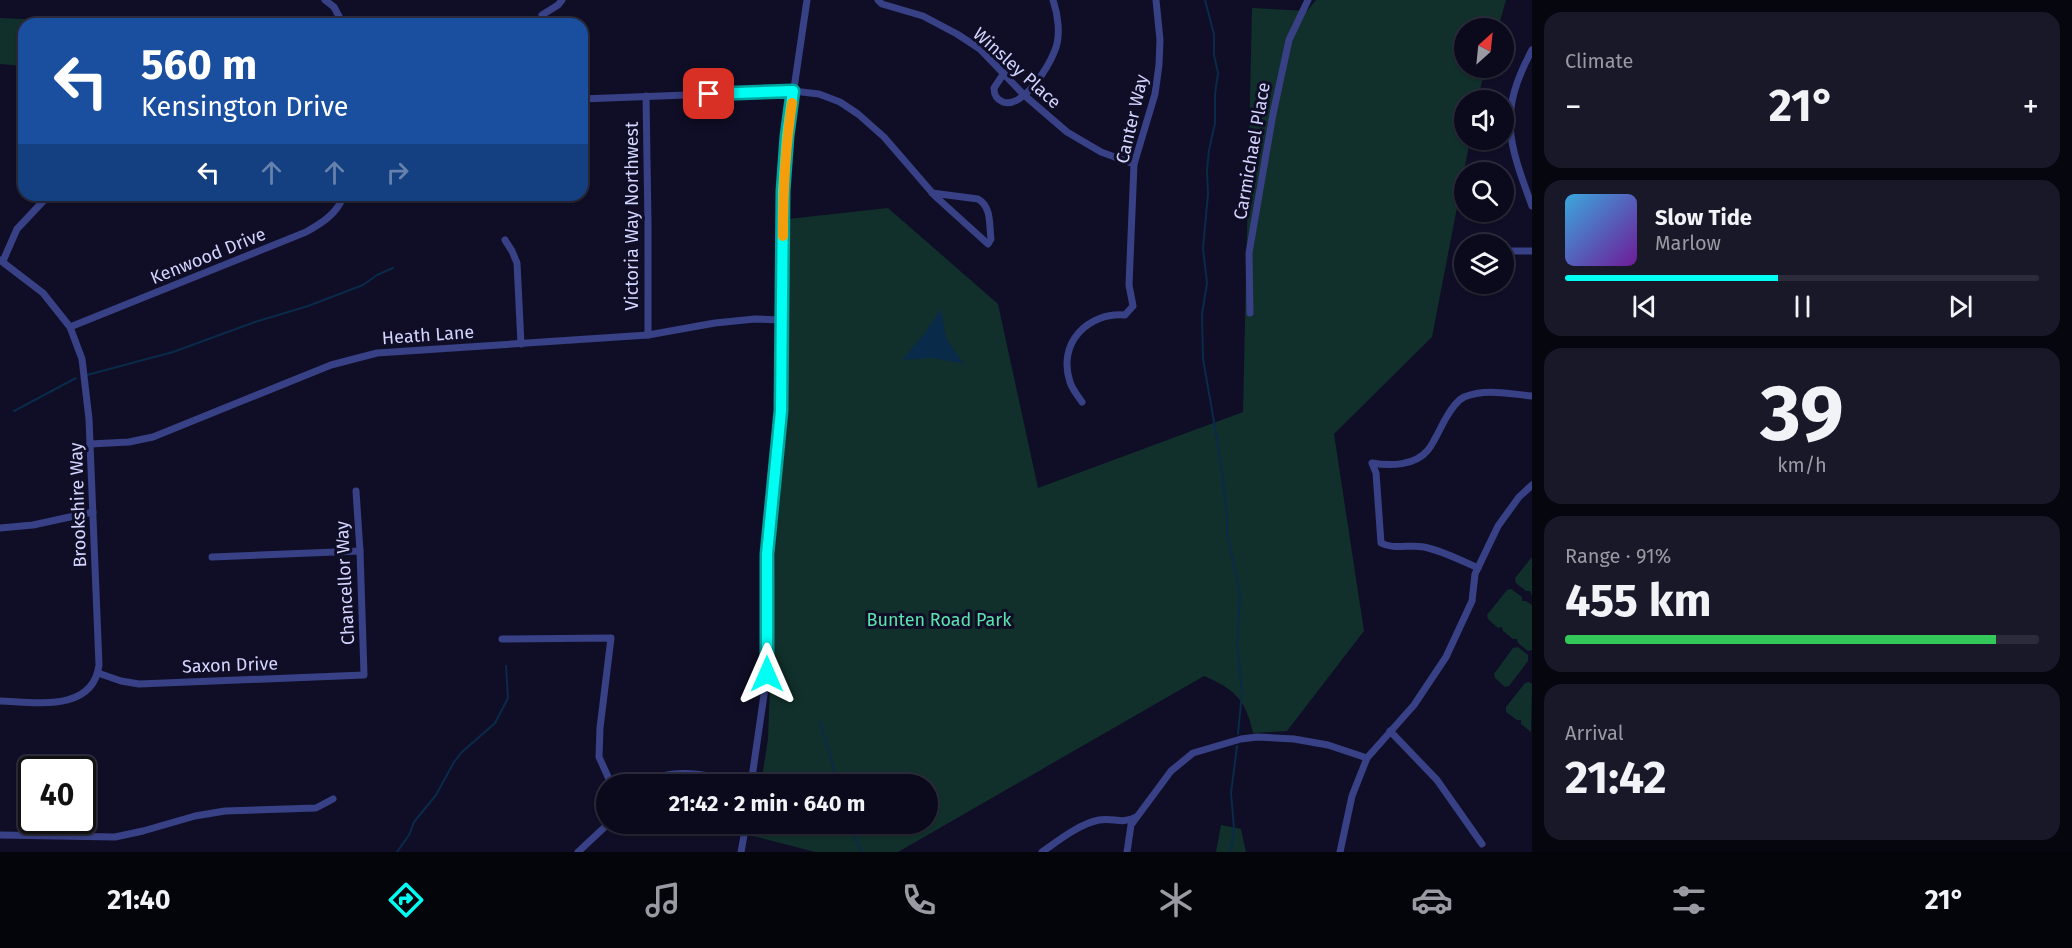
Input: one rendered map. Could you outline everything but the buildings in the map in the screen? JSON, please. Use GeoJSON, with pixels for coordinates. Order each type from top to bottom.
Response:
{"type":"FeatureCollection","features":[{"type":"Feature","properties":{"kind":"street"},"geometry":{"type":"LineString","coordinates":[[325,0],[334,7],[340,18]]}},
{"type":"Feature","properties":{"kind":"street"},"geometry":{"type":"LineString","coordinates":[[542,15],[562,0]]}},
{"type":"Feature","properties":{"kind":"street"},"geometry":{"type":"LineString","coordinates":[[752,774],[767,674],[767,554],[781,411],[783,191],[787,136],[807,0]]}},
{"type":"Feature","properties":{"kind":"street","name":"Winsley Place"},"geometry":{"type":"LineString","coordinates":[[878,0],[882,4],[923,16],[957,34],[980,49],[1024,95],[1067,132],[1101,152],[1134,164]]}},
{"type":"Feature","properties":{"kind":"street"},"geometry":{"type":"LineString","coordinates":[[1004,74],[994,88],[994,95],[1000,101],[1009,104],[1018,101],[1043,73],[1056,49],[1058,21],[1053,0]]}},
{"type":"Feature","properties":{"kind":"street","name":"Canter Way"},"geometry":{"type":"LineString","coordinates":[[1082,402],[1070,382],[1067,362],[1070,342],[1094,319],[1114,314],[1125,315],[1133,306],[1129,285],[1134,164],[1155,94],[1159,65],[1160,40],[1156,0]]}},
{"type":"Feature","properties":{"kind":"street","name":"Carmichael Place"},"geometry":{"type":"LineString","coordinates":[[1250,313],[1249,253],[1273,114],[1289,40],[1308,0]]}},
{"type":"Feature","properties":{"kind":"street"},"geometry":{"type":"LineString","coordinates":[[1532,50],[1521,70],[1511,99],[1510,128],[1516,162],[1532,206]]}},
{"type":"Feature","properties":{"kind":"street"},"geometry":{"type":"LineString","coordinates":[[588,99],[793,91],[819,94],[840,102],[884,136],[932,193],[988,244],[991,239],[987,208],[984,202],[978,199],[932,193]]}},
{"type":"Feature","properties":{"kind":"street","name":"Victoria Way Northwest"},"geometry":{"type":"LineString","coordinates":[[646,96],[648,335]]}},
{"type":"Feature","properties":{"kind":"street"},"geometry":{"type":"LineString","coordinates":[[1,261],[17,228],[43,201]]}},
{"type":"Feature","properties":{"kind":"street","name":"Kenwood Drive"},"geometry":{"type":"LineString","coordinates":[[70,327],[306,232],[325,221],[342,201]]}},
{"type":"Feature","properties":{"kind":"street"},"geometry":{"type":"LineString","coordinates":[[505,240],[517,264],[521,344]]}},
{"type":"Feature","properties":{"kind":"street"},"geometry":{"type":"LineString","coordinates":[[1514,251],[1532,251]]}},
{"type":"Feature","properties":{"kind":"street","name":"Brookshire Way"},"geometry":{"type":"LineString","coordinates":[[1,261],[43,293],[70,327],[82,359],[90,444],[98,673]]}},
{"type":"Feature","properties":{"kind":"street","name":"Heath Lane"},"geometry":{"type":"LineString","coordinates":[[90,444],[129,442],[153,437],[331,365],[377,353],[648,335],[715,323],[755,319],[781,320]]}},
{"type":"Feature","properties":{"kind":"street"},"geometry":{"type":"LineString","coordinates":[[1478,568],[1442,552],[1421,547],[1389,547],[1381,543],[1376,473],[1372,464],[1393,465],[1420,457],[1428,450],[1450,411],[1461,398],[1485,391],[1532,396]]}},
{"type":"Feature","properties":{"kind":"street"},"geometry":{"type":"LineString","coordinates":[[1340,852],[1352,796],[1367,758],[1414,705],[1446,657],[1472,601],[1475,574],[1498,526],[1519,497],[1532,485]]}},
{"type":"Feature","properties":{"kind":"street","name":"Chancellor Way"},"geometry":{"type":"LineString","coordinates":[[356,491],[364,675]]}},
{"type":"Feature","properties":{"kind":"street"},"geometry":{"type":"LineString","coordinates":[[0,528],[33,525],[93,512]]}},
{"type":"Feature","properties":{"kind":"street"},"geometry":{"type":"LineString","coordinates":[[212,557],[360,551]]}},
{"type":"Feature","properties":{"kind":"street"},"geometry":{"type":"LineString","coordinates":[[502,639],[611,638],[600,728],[599,757],[607,774]]}},
{"type":"Feature","properties":{"kind":"street"},"geometry":{"type":"LineString","coordinates":[[0,701],[59,703],[77,697],[88,688],[98,673]]}},
{"type":"Feature","properties":{"kind":"street","name":"Saxon Drive"},"geometry":{"type":"LineString","coordinates":[[98,673],[139,684],[364,675]]}},
{"type":"Feature","properties":{"kind":"street"},"geometry":{"type":"LineString","coordinates":[[1390,731],[1437,780],[1482,844]]}},
{"type":"Feature","properties":{"kind":"street"},"geometry":{"type":"LineString","coordinates":[[1127,852],[1131,825],[1172,771],[1193,753],[1241,739],[1257,737],[1294,739],[1329,745],[1367,758]]}},
{"type":"Feature","properties":{"kind":"street"},"geometry":{"type":"LineString","coordinates":[[673,774],[690,774]]}},
{"type":"Feature","properties":{"kind":"street"},"geometry":{"type":"LineString","coordinates":[[0,835],[114,837],[195,816],[225,811],[316,808],[333,799]]}},
{"type":"Feature","properties":{"kind":"street"},"geometry":{"type":"LineString","coordinates":[[1042,852],[1079,828],[1100,819],[1126,822],[1140,814]]}},
{"type":"Feature","properties":{"kind":"street"},"geometry":{"type":"LineString","coordinates":[[578,852],[597,834]]}},
{"type":"Feature","properties":{"kind":"street"},"geometry":{"type":"LineString","coordinates":[[741,852],[744,834]]}},
{"type":"Feature","properties":{"kind":"green space","name":"Bunten Road Park"},"geometry":{"type":"Polygon","coordinates":[[[1316,0],[1506,0],[1501,18],[1454,18],[1454,78],[1483,78],[1480,90],[1454,90],[1454,150],[1468,150],[1466,162],[1454,162],[1454,222],[1432,337],[1334,434],[1364,631],[1287,731],[1253,733],[1247,712],[1237,697],[1231,691],[1204,676],[938,829],[938,774],[763,774],[768,739],[781,397],[779,368],[788,219],[888,208],[998,304],[1038,488],[1243,412],[1252,8],[1307,11],[1316,0]]]}},
{"type":"Feature","properties":{"kind":"green space"},"geometry":{"type":"Polygon","coordinates":[[[0,18],[18,19],[18,66],[0,64],[0,18]]]}},
{"type":"Feature","properties":{"kind":"green space"},"geometry":{"type":"Polygon","coordinates":[[[1532,557],[1532,596],[1530,591],[1526,591],[1516,583],[1515,578],[1532,557]]]}},
{"type":"Feature","properties":{"kind":"green space"},"geometry":{"type":"Polygon","coordinates":[[[1511,589],[1522,597],[1522,601],[1532,605],[1532,650],[1528,651],[1518,643],[1517,639],[1513,639],[1503,631],[1502,627],[1498,628],[1488,619],[1487,615],[1507,590],[1511,589]]]}},
{"type":"Feature","properties":{"kind":"green space"},"geometry":{"type":"Polygon","coordinates":[[[1518,647],[1528,655],[1528,661],[1509,686],[1505,687],[1495,678],[1494,674],[1513,648],[1518,647]]]}},
{"type":"Feature","properties":{"kind":"green space"},"geometry":{"type":"Polygon","coordinates":[[[1525,683],[1532,684],[1531,732],[1521,724],[1521,720],[1517,720],[1506,712],[1506,707],[1525,683]]]}},
{"type":"Feature","properties":{"kind":"green space"},"geometry":{"type":"Polygon","coordinates":[[[1221,825],[1241,829],[1246,852],[1216,852],[1221,825]]]}},
{"type":"Feature","properties":{"kind":"green space","name":"Bunten Road Park"},"geometry":{"type":"Polygon","coordinates":[[[753,834],[929,834],[898,852],[815,852],[753,836],[753,834]]]}},
{"type":"Feature","properties":{"kind":"water"},"geometry":{"type":"Polygon","coordinates":[[[941,309],[946,338],[964,364],[933,358],[902,360],[924,334],[941,309]]]}},
{"type":"Feature","properties":{"kind":"waterway"},"geometry":{"type":"LineString","coordinates":[[1205,0],[1214,34],[1214,55],[1218,73],[1215,123],[1207,170],[1208,194],[1203,248],[1207,283],[1202,314],[1203,359],[1220,456],[1227,533],[1240,593],[1237,646],[1242,692],[1238,734]]}},
{"type":"Feature","properties":{"kind":"waterway"},"geometry":{"type":"LineString","coordinates":[[87,375],[173,352],[255,322],[308,306],[363,285],[393,268]]}},
{"type":"Feature","properties":{"kind":"waterway"},"geometry":{"type":"LineString","coordinates":[[14,411],[76,378]]}},
{"type":"Feature","properties":{"kind":"waterway"},"geometry":{"type":"LineString","coordinates":[[397,852],[409,835],[414,822],[436,795],[454,762],[495,723],[508,698],[506,666]]}},
{"type":"Feature","properties":{"kind":"waterway"},"geometry":{"type":"LineString","coordinates":[[820,722],[835,774]]}},
{"type":"Feature","properties":{"kind":"waterway"},"geometry":{"type":"LineString","coordinates":[[1231,852],[1234,828],[1231,793],[1237,746]]}},
{"type":"Feature","properties":{"kind":"waterway"},"geometry":{"type":"LineString","coordinates":[[853,834],[862,852]]}},
{"type":"Feature","properties":{"kind":"slow traffic"},"geometry":{"type":"LineString","coordinates":[[783,236],[783,191],[792,103]]}},
{"type":"Feature","properties":{"kind":"route"},"geometry":{"type":"LineString","coordinates":[[709,94],[793,91],[783,191],[781,411],[767,554],[767,674]]}}]}
